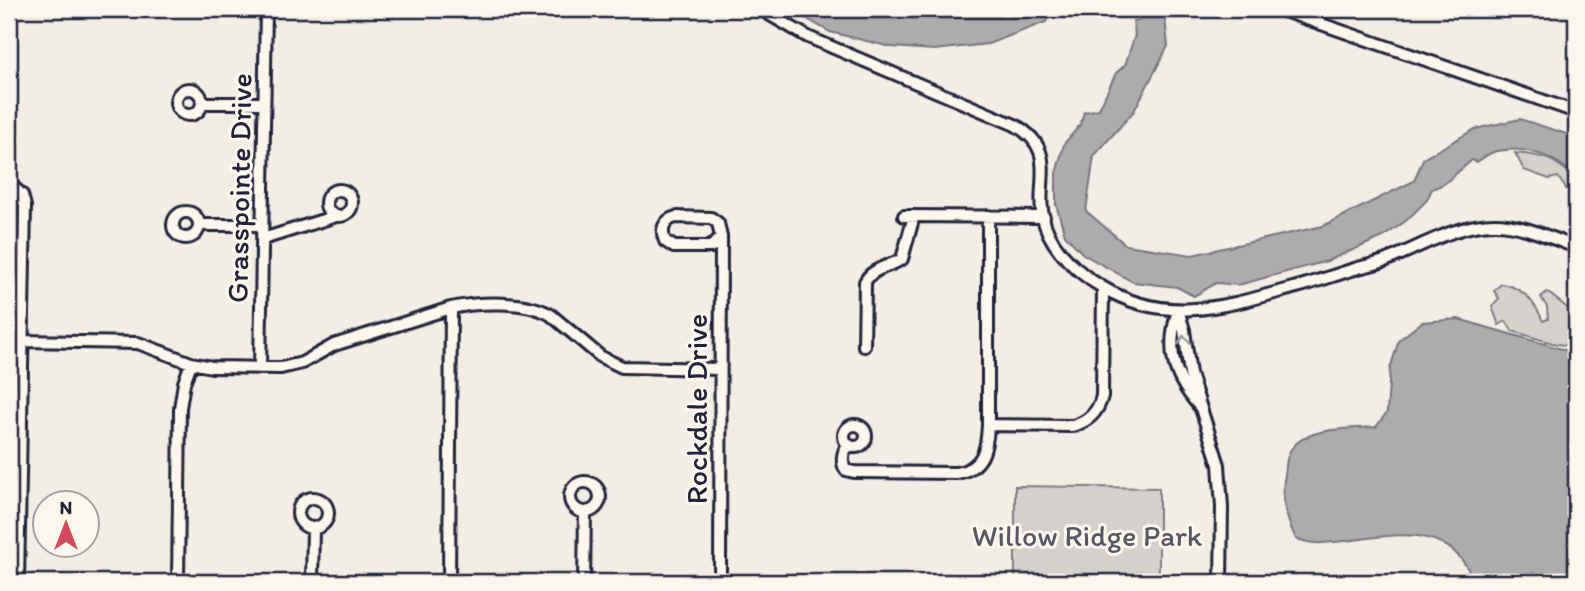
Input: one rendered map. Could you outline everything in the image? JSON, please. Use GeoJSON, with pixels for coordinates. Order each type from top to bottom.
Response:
{"type":"FeatureCollection","features":[{"type":"Feature","properties":{"kind":"street","name":"Grasspointe Drive"},"geometry":{"type":"LineString","coordinates":[[260,368],[266,9]]}},
{"type":"Feature","properties":{"kind":"street"},"geometry":{"type":"LineString","coordinates":[[760,9],[808,37],[1015,125],[1028,133],[1041,152],[1044,217],[1050,236],[1062,254],[1103,288],[1142,302],[1178,310],[1220,308],[1385,261],[1461,230],[1485,225],[1515,227],[1576,247]]}},
{"type":"Feature","properties":{"kind":"street"},"geometry":{"type":"LineString","coordinates":[[1278,9],[1576,112]]}},
{"type":"Feature","properties":{"kind":"street"},"geometry":{"type":"LineString","coordinates":[[202,103],[264,103]]}},
{"type":"Feature","properties":{"kind":"street"},"geometry":{"type":"LineString","coordinates":[[9,183],[22,195],[25,206],[22,341],[14,468],[18,582]]}},
{"type":"Feature","properties":{"kind":"street"},"geometry":{"type":"LineString","coordinates":[[264,239],[336,216]]}},
{"type":"Feature","properties":{"kind":"street"},"geometry":{"type":"LineString","coordinates":[[863,346],[865,282],[874,271],[902,259],[909,216],[1044,217]]}},
{"type":"Feature","properties":{"kind":"street"},"geometry":{"type":"LineString","coordinates":[[848,445],[844,450],[843,465],[849,471],[957,474],[972,468],[984,455],[988,425],[988,216]]}},
{"type":"Feature","properties":{"kind":"street"},"geometry":{"type":"LineString","coordinates":[[671,218],[710,218],[718,223],[721,237],[711,247],[674,247],[665,241],[662,230],[671,218]]}},
{"type":"Feature","properties":{"kind":"street"},"geometry":{"type":"LineString","coordinates":[[200,225],[262,225]]}},
{"type":"Feature","properties":{"kind":"street","name":"Rockdale Drive"},"geometry":{"type":"LineString","coordinates":[[720,582],[721,237]]}},
{"type":"Feature","properties":{"kind":"street"},"geometry":{"type":"LineString","coordinates":[[988,425],[1072,426],[1081,424],[1094,414],[1100,406],[1102,396],[1103,288]]}},
{"type":"Feature","properties":{"kind":"street"},"geometry":{"type":"LineString","coordinates":[[22,341],[138,343],[191,363],[212,367],[293,366],[334,345],[450,308],[465,305],[517,305],[542,310],[561,322],[601,357],[622,367],[720,369]]}},
{"type":"Feature","properties":{"kind":"street"},"geometry":{"type":"LineString","coordinates":[[449,582],[450,308]]}},
{"type":"Feature","properties":{"kind":"street"},"geometry":{"type":"LineString","coordinates":[[1178,310],[1184,330],[1186,358],[1199,406],[1214,445],[1220,474],[1221,582]]}},
{"type":"Feature","properties":{"kind":"street"},"geometry":{"type":"LineString","coordinates":[[178,582],[180,408],[191,363]]}},
{"type":"Feature","properties":{"kind":"street"},"geometry":{"type":"LineString","coordinates":[[584,582],[585,512]]}},
{"type":"Feature","properties":{"kind":"street"},"geometry":{"type":"LineString","coordinates":[[312,582],[313,528]]}},
{"type":"Feature","properties":{"kind":"green space"},"geometry":{"type":"Polygon","coordinates":[[[1515,153],[1548,159],[1568,172],[1576,179],[1576,203],[1558,177],[1549,179],[1524,170],[1515,153]]]}},
{"type":"Feature","properties":{"kind":"green space"},"geometry":{"type":"Polygon","coordinates":[[[1501,284],[1516,288],[1527,296],[1543,321],[1548,319],[1547,307],[1541,297],[1547,292],[1569,309],[1576,308],[1576,334],[1570,337],[1570,346],[1512,331],[1506,321],[1499,325],[1492,307],[1499,298],[1494,291],[1501,284]]]}},
{"type":"Feature","properties":{"kind":"green space","name":"Willow Ridge Park"},"geometry":{"type":"Polygon","coordinates":[[[1015,486],[1159,488],[1159,582],[1015,582],[1015,486]]]}},
{"type":"Feature","properties":{"kind":"shaded area"},"geometry":{"type":"Polygon","coordinates":[[[790,9],[849,9],[904,18],[970,9],[1070,9],[1050,16],[1046,22],[988,44],[934,50],[891,47],[830,32],[790,9]]]}},
{"type":"Feature","properties":{"kind":"shaded area"},"geometry":{"type":"Polygon","coordinates":[[[1142,9],[1164,9],[1168,46],[1134,111],[1094,156],[1086,211],[1126,245],[1192,255],[1323,226],[1414,181],[1423,159],[1475,129],[1520,119],[1567,134],[1576,145],[1576,176],[1550,158],[1530,151],[1494,152],[1477,162],[1472,160],[1444,184],[1432,189],[1427,200],[1407,220],[1383,237],[1327,261],[1238,285],[1216,283],[1194,296],[1177,287],[1133,282],[1083,254],[1065,235],[1056,204],[1056,174],[1064,144],[1080,125],[1084,112],[1099,109],[1116,73],[1125,65],[1135,35],[1133,21],[1138,21],[1142,9]]]}},
{"type":"Feature","properties":{"kind":"shaded area"},"geometry":{"type":"Polygon","coordinates":[[[1458,319],[1576,353],[1576,582],[1474,582],[1462,560],[1447,546],[1429,538],[1388,536],[1315,543],[1296,539],[1292,531],[1283,492],[1287,458],[1295,444],[1315,433],[1376,427],[1387,412],[1390,369],[1399,340],[1422,322],[1458,319]]]}}]}
